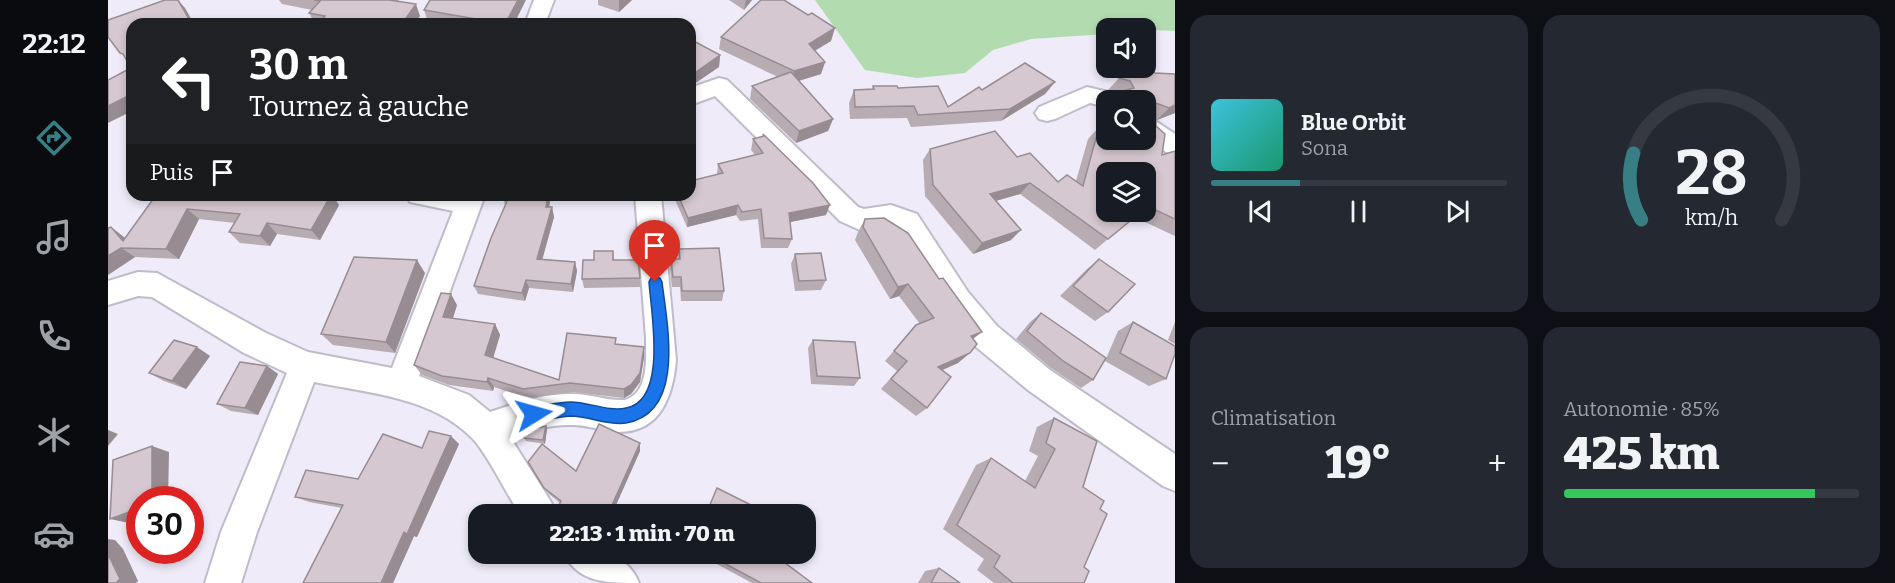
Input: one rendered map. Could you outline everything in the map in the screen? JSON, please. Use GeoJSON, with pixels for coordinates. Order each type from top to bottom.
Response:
{"type":"FeatureCollection","features":[{"type":"Feature","properties":{"kind":"street"},"geometry":{"type":"LineString","coordinates":[[537,18],[544,0]]}},
{"type":"Feature","properties":{"kind":"street"},"geometry":{"type":"LineString","coordinates":[[696,95],[719,86],[849,214],[862,220],[891,216],[908,222],[958,301],[986,336],[1039,380],[1175,474]]}},
{"type":"Feature","properties":{"kind":"street"},"geometry":{"type":"LineString","coordinates":[[1047,113],[1087,95],[1096,96]]}},
{"type":"Feature","properties":{"kind":"street"},"geometry":{"type":"LineString","coordinates":[[1156,133],[1175,146]]}},
{"type":"Feature","properties":{"kind":"street"},"geometry":{"type":"LineString","coordinates":[[401,384],[469,201]]}},
{"type":"Feature","properties":{"kind":"street"},"geometry":{"type":"LineString","coordinates":[[486,429],[547,411],[571,409],[625,416],[644,409],[652,400],[663,358],[649,201]]}},
{"type":"Feature","properties":{"kind":"street"},"geometry":{"type":"LineString","coordinates":[[108,293],[138,284],[157,285],[255,343],[305,366],[401,384],[458,406],[486,429],[532,504]]}},
{"type":"Feature","properties":{"kind":"street"},"geometry":{"type":"LineString","coordinates":[[223,583],[239,532],[305,366]]}},
{"type":"Feature","properties":{"kind":"street"},"geometry":{"type":"LineString","coordinates":[[595,564],[621,583]]}},
{"type":"Feature","properties":{"kind":"green space"},"geometry":{"type":"Polygon","coordinates":[[[815,0],[1175,0],[1175,31],[1156,30],[1156,18],[1096,18],[1096,35],[1031,39],[993,50],[965,73],[917,78],[865,70],[815,0]]]}},
{"type":"Feature","properties":{"kind":"building"},"geometry":{"type":"Polygon","coordinates":[[[165,0],[178,0],[188,18],[126,18],[126,59],[108,37],[108,20],[165,0]]]}},
{"type":"Feature","properties":{"kind":"building"},"geometry":{"type":"Polygon","coordinates":[[[314,0],[389,0],[416,4],[406,18],[323,18],[325,16],[309,13],[320,1],[314,0]]]}},
{"type":"Feature","properties":{"kind":"building"},"geometry":{"type":"Polygon","coordinates":[[[430,0],[518,0],[508,18],[470,18],[424,10],[430,0]]]}},
{"type":"Feature","properties":{"kind":"building"},"geometry":{"type":"Polygon","coordinates":[[[761,0],[784,0],[808,15],[812,13],[835,28],[809,44],[825,62],[794,71],[721,37],[761,0]]]}},
{"type":"Feature","properties":{"kind":"building"},"geometry":{"type":"Polygon","coordinates":[[[696,42],[720,55],[696,72],[696,42]]]}},
{"type":"Feature","properties":{"kind":"building"},"geometry":{"type":"Polygon","coordinates":[[[1025,63],[1055,82],[1010,109],[918,115],[914,106],[855,107],[854,90],[874,89],[873,86],[897,86],[898,88],[938,86],[948,107],[979,87],[982,90],[1025,63]]]}},
{"type":"Feature","properties":{"kind":"building"},"geometry":{"type":"Polygon","coordinates":[[[126,71],[126,97],[108,106],[108,80],[126,71]]]}},
{"type":"Feature","properties":{"kind":"building"},"geometry":{"type":"Polygon","coordinates":[[[791,72],[833,119],[799,131],[752,86],[791,72]]]}},
{"type":"Feature","properties":{"kind":"building"},"geometry":{"type":"Polygon","coordinates":[[[1156,73],[1175,74],[1175,105],[1169,108],[1156,103],[1156,90],[1127,90],[1134,88],[1130,81],[1119,78],[1156,78],[1156,73]]]}},
{"type":"Feature","properties":{"kind":"building"},"geometry":{"type":"Polygon","coordinates":[[[1156,126],[1165,134],[1162,155],[1175,151],[1175,219],[1156,210],[1156,162],[1096,162],[1096,222],[1129,222],[1108,239],[1030,183],[990,194],[1021,230],[982,243],[933,185],[930,149],[995,131],[1017,157],[1030,153],[1058,182],[1067,175],[1083,186],[1096,138],[1096,150],[1156,150],[1156,126]]]}},
{"type":"Feature","properties":{"kind":"building"},"geometry":{"type":"Polygon","coordinates":[[[763,134],[813,183],[830,205],[789,213],[792,239],[764,238],[761,209],[742,212],[738,205],[688,218],[681,201],[696,201],[696,180],[723,173],[718,164],[763,153],[753,139],[764,136],[763,134]]]}},
{"type":"Feature","properties":{"kind":"building"},"geometry":{"type":"Polygon","coordinates":[[[152,201],[328,201],[311,230],[267,223],[260,236],[229,232],[240,214],[187,209],[166,249],[121,248],[108,256],[108,228],[111,227],[123,241],[152,201]]]}},
{"type":"Feature","properties":{"kind":"building"},"geometry":{"type":"Polygon","coordinates":[[[507,201],[547,201],[546,207],[552,207],[537,259],[575,262],[571,284],[526,280],[522,293],[474,286],[507,201]]]}},
{"type":"Feature","properties":{"kind":"building"},"geometry":{"type":"Polygon","coordinates":[[[884,218],[908,233],[939,279],[943,278],[982,332],[971,336],[977,344],[970,353],[938,367],[951,377],[927,408],[891,379],[907,361],[894,351],[916,325],[934,318],[908,284],[898,287],[863,227],[865,219],[884,218]]]}},
{"type":"Feature","properties":{"kind":"building"},"geometry":{"type":"Polygon","coordinates":[[[719,248],[724,291],[682,291],[681,277],[673,277],[671,259],[680,259],[679,249],[719,248]]]}},
{"type":"Feature","properties":{"kind":"building"},"geometry":{"type":"Polygon","coordinates":[[[594,251],[613,251],[613,260],[638,260],[640,278],[582,279],[583,260],[594,260],[594,251]]]}},
{"type":"Feature","properties":{"kind":"building"},"geometry":{"type":"Polygon","coordinates":[[[821,253],[826,280],[799,281],[795,254],[821,253]]]}},
{"type":"Feature","properties":{"kind":"building"},"geometry":{"type":"Polygon","coordinates":[[[354,257],[417,260],[386,342],[321,334],[354,257]]]}},
{"type":"Feature","properties":{"kind":"building"},"geometry":{"type":"Polygon","coordinates":[[[1099,259],[1135,284],[1108,312],[1073,286],[1099,259]]]}},
{"type":"Feature","properties":{"kind":"building"},"geometry":{"type":"Polygon","coordinates":[[[441,293],[451,294],[443,317],[495,324],[485,355],[559,380],[567,333],[616,338],[615,344],[644,347],[640,373],[631,385],[624,389],[570,383],[523,389],[488,378],[487,382],[442,376],[414,365],[441,293]]]}},
{"type":"Feature","properties":{"kind":"building"},"geometry":{"type":"Polygon","coordinates":[[[1041,313],[1106,358],[1093,380],[1063,361],[1027,331],[1041,313]]]}},
{"type":"Feature","properties":{"kind":"building"},"geometry":{"type":"Polygon","coordinates":[[[1133,322],[1175,346],[1175,354],[1166,379],[1120,353],[1133,322]]]}},
{"type":"Feature","properties":{"kind":"building"},"geometry":{"type":"Polygon","coordinates":[[[174,340],[197,347],[172,381],[149,373],[174,340]]]}},
{"type":"Feature","properties":{"kind":"building"},"geometry":{"type":"Polygon","coordinates":[[[813,340],[855,342],[860,378],[817,376],[813,340]]]}},
{"type":"Feature","properties":{"kind":"building"},"geometry":{"type":"Polygon","coordinates":[[[240,362],[267,366],[245,408],[217,404],[240,362]]]}},
{"type":"Feature","properties":{"kind":"building"},"geometry":{"type":"Polygon","coordinates":[[[1054,418],[1097,441],[1083,487],[1104,501],[1100,509],[1107,514],[1084,567],[1089,571],[1084,583],[1013,583],[994,567],[1000,556],[957,525],[991,458],[1035,488],[1055,449],[1046,443],[1054,418]]]}},
{"type":"Feature","properties":{"kind":"building"},"geometry":{"type":"Polygon","coordinates":[[[599,424],[640,443],[613,504],[560,504],[561,501],[544,488],[528,462],[542,444],[576,471],[599,424]]]}},
{"type":"Feature","properties":{"kind":"building"},"geometry":{"type":"Polygon","coordinates":[[[546,426],[543,440],[524,438],[525,431],[546,426]]]}},
{"type":"Feature","properties":{"kind":"building"},"geometry":{"type":"Polygon","coordinates":[[[429,431],[451,436],[407,534],[404,532],[381,583],[303,583],[343,505],[295,497],[306,470],[358,479],[383,434],[422,448],[429,431]]]}},
{"type":"Feature","properties":{"kind":"building"},"geometry":{"type":"Polygon","coordinates":[[[152,446],[152,486],[126,486],[126,513],[110,519],[113,460],[152,446]]]}},
{"type":"Feature","properties":{"kind":"building"},"geometry":{"type":"Polygon","coordinates":[[[717,488],[749,504],[710,504],[717,488]]]}},
{"type":"Feature","properties":{"kind":"building"},"geometry":{"type":"Polygon","coordinates":[[[108,554],[120,579],[116,583],[108,583],[108,554]]]}},
{"type":"Feature","properties":{"kind":"building"},"geometry":{"type":"Polygon","coordinates":[[[726,564],[786,564],[812,583],[761,583],[726,564]]]}},
{"type":"Feature","properties":{"kind":"building"},"geometry":{"type":"Polygon","coordinates":[[[939,568],[960,583],[931,583],[939,568]]]}},
{"type":"Feature","properties":{"kind":"route"},"geometry":{"type":"LineString","coordinates":[[534,414],[571,409],[625,416],[644,409],[652,400],[663,358],[655,282]]}}]}
